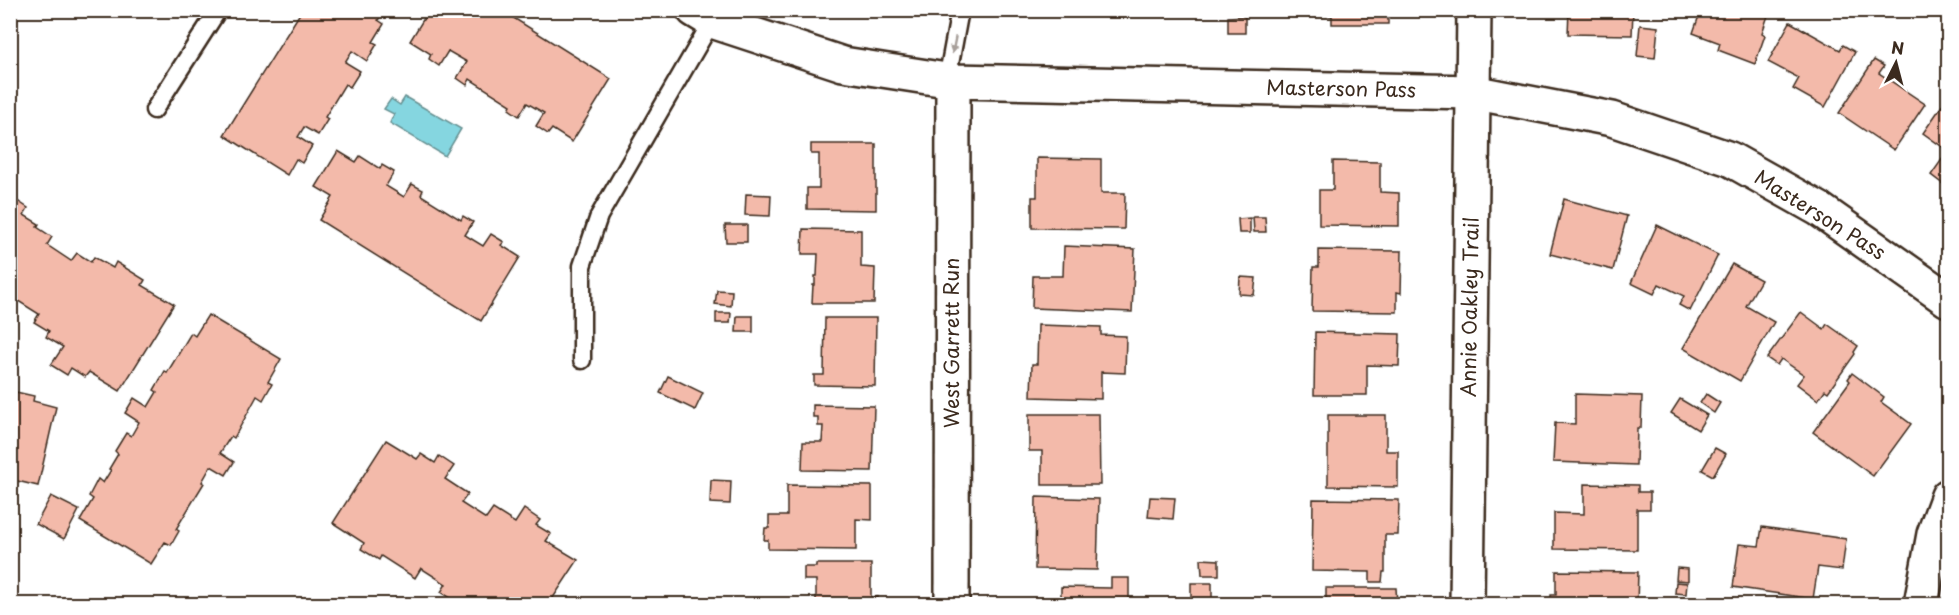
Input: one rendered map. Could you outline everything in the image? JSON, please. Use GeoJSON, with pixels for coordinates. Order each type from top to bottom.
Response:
{"type":"FeatureCollection","features":[{"type":"Feature","properties":{"kind":"street","name":"Annie Oakley Trail"},"geometry":{"type":"LineString","coordinates":[[1467,604],[1474,10]]}},
{"type":"Feature","properties":{"kind":"street","name":"Masterson Pass"},"geometry":{"type":"LineString","coordinates":[[703,16],[843,64],[950,80],[1472,92],[1612,119],[1730,159],[1819,209],[1948,300]]}},
{"type":"Feature","properties":{"kind":"street","name":"West Garrett Run"},"geometry":{"type":"LineString","coordinates":[[950,80],[952,604]]}},
{"type":"Feature","properties":{"kind":"street"},"geometry":{"type":"LineString","coordinates":[[1921,604],[1934,534],[1948,496]]}},
{"type":"Feature","properties":{"kind":"lane"},"geometry":{"type":"LineString","coordinates":[[154,110],[218,10]]}},
{"type":"Feature","properties":{"kind":"lane"},"geometry":{"type":"LineString","coordinates":[[950,80],[960,10]]}},
{"type":"Feature","properties":{"kind":"lane"},"geometry":{"type":"LineString","coordinates":[[582,360],[582,266],[599,216],[703,16]]}},
{"type":"Feature","properties":{"kind":"water"},"geometry":{"type":"Polygon","coordinates":[[[405,97],[461,129],[445,156],[390,123],[394,114],[384,109],[391,99],[400,105],[405,97]]]}},
{"type":"Feature","properties":{"kind":"building"},"geometry":{"type":"Polygon","coordinates":[[[302,10],[385,10],[378,20],[384,24],[373,42],[377,44],[367,61],[352,51],[345,62],[360,71],[350,87],[345,84],[325,117],[328,119],[318,135],[304,127],[298,137],[312,146],[302,163],[296,159],[287,175],[224,135],[302,10]]]}},
{"type":"Feature","properties":{"kind":"building"},"geometry":{"type":"Polygon","coordinates":[[[429,10],[501,10],[611,79],[572,142],[552,129],[548,134],[536,126],[544,113],[527,103],[519,116],[509,109],[511,105],[470,79],[467,85],[457,78],[467,62],[448,51],[439,66],[429,59],[431,54],[410,41],[429,10]]]}},
{"type":"Feature","properties":{"kind":"building"},"geometry":{"type":"Polygon","coordinates":[[[1289,10],[1388,10],[1388,24],[1332,24],[1332,16],[1289,16],[1289,10]]]}},
{"type":"Feature","properties":{"kind":"building"},"geometry":{"type":"Polygon","coordinates":[[[1569,10],[1633,10],[1632,35],[1568,34],[1569,10]]]}},
{"type":"Feature","properties":{"kind":"building"},"geometry":{"type":"Polygon","coordinates":[[[1701,10],[1770,10],[1762,33],[1765,35],[1755,64],[1718,50],[1720,43],[1693,33],[1701,10]]]}},
{"type":"Feature","properties":{"kind":"building"},"geometry":{"type":"Polygon","coordinates":[[[1245,16],[1245,33],[1228,33],[1228,17],[1245,16]]]}},
{"type":"Feature","properties":{"kind":"building"},"geometry":{"type":"Polygon","coordinates":[[[1790,22],[1840,50],[1843,45],[1855,52],[1825,107],[1793,89],[1799,78],[1768,62],[1790,22]]]}},
{"type":"Feature","properties":{"kind":"building"},"geometry":{"type":"Polygon","coordinates":[[[1640,25],[1658,27],[1655,58],[1637,56],[1640,25]]]}},
{"type":"Feature","properties":{"kind":"building"},"geometry":{"type":"Polygon","coordinates":[[[1874,60],[1884,66],[1879,73],[1925,104],[1894,150],[1839,113],[1874,60]]]}},
{"type":"Feature","properties":{"kind":"building"},"geometry":{"type":"Polygon","coordinates":[[[1948,97],[1948,151],[1923,133],[1948,97]]]}},
{"type":"Feature","properties":{"kind":"building"},"geometry":{"type":"Polygon","coordinates":[[[811,144],[876,144],[876,210],[807,209],[807,188],[819,188],[819,154],[811,154],[811,144]]]}},
{"type":"Feature","properties":{"kind":"building"},"geometry":{"type":"Polygon","coordinates":[[[338,151],[356,162],[360,156],[380,169],[382,165],[394,172],[386,186],[404,197],[412,184],[423,190],[421,195],[461,220],[463,216],[473,222],[465,235],[483,246],[491,234],[504,242],[501,245],[520,257],[481,321],[319,220],[333,197],[316,187],[338,151]]]}},
{"type":"Feature","properties":{"kind":"building"},"geometry":{"type":"Polygon","coordinates":[[[1948,151],[1948,188],[1931,175],[1948,151]]]}},
{"type":"Feature","properties":{"kind":"building"},"geometry":{"type":"Polygon","coordinates":[[[1037,158],[1101,159],[1101,193],[1125,193],[1124,229],[1032,228],[1032,197],[1037,197],[1037,158]]]}},
{"type":"Feature","properties":{"kind":"building"},"geometry":{"type":"Polygon","coordinates":[[[1333,161],[1380,162],[1380,192],[1399,193],[1399,226],[1319,225],[1319,190],[1333,190],[1333,161]]]}},
{"type":"Feature","properties":{"kind":"building"},"geometry":{"type":"Polygon","coordinates":[[[746,194],[771,195],[770,216],[745,215],[746,194]]]}},
{"type":"Feature","properties":{"kind":"building"},"geometry":{"type":"Polygon","coordinates":[[[10,196],[28,208],[24,215],[39,224],[37,227],[52,237],[47,245],[71,261],[77,253],[91,262],[94,257],[113,268],[116,262],[145,280],[142,285],[174,304],[120,391],[89,372],[85,377],[71,368],[67,375],[51,365],[63,347],[46,337],[49,331],[34,322],[39,314],[12,297],[10,300],[10,196]]]}},
{"type":"Feature","properties":{"kind":"building"},"geometry":{"type":"Polygon","coordinates":[[[1564,199],[1627,216],[1613,270],[1550,254],[1564,199]]]}},
{"type":"Feature","properties":{"kind":"building"},"geometry":{"type":"Polygon","coordinates":[[[1253,217],[1265,217],[1266,232],[1254,232],[1253,217]]]}},
{"type":"Feature","properties":{"kind":"building"},"geometry":{"type":"Polygon","coordinates":[[[1250,218],[1250,233],[1239,233],[1238,219],[1250,218]]]}},
{"type":"Feature","properties":{"kind":"building"},"geometry":{"type":"Polygon","coordinates":[[[725,225],[747,225],[747,242],[726,242],[725,225]]]}},
{"type":"Feature","properties":{"kind":"building"},"geometry":{"type":"Polygon","coordinates":[[[1657,225],[1718,255],[1690,311],[1679,305],[1684,296],[1659,284],[1654,294],[1631,283],[1657,225]]]}},
{"type":"Feature","properties":{"kind":"building"},"geometry":{"type":"Polygon","coordinates":[[[803,229],[861,230],[861,267],[875,268],[874,303],[812,303],[818,254],[802,254],[803,229]]]}},
{"type":"Feature","properties":{"kind":"building"},"geometry":{"type":"Polygon","coordinates":[[[1064,246],[1135,249],[1132,312],[1032,308],[1033,276],[1063,276],[1064,246]]]}},
{"type":"Feature","properties":{"kind":"building"},"geometry":{"type":"Polygon","coordinates":[[[1319,250],[1402,251],[1401,293],[1397,292],[1397,312],[1312,311],[1313,267],[1319,267],[1319,250]]]}},
{"type":"Feature","properties":{"kind":"building"},"geometry":{"type":"Polygon","coordinates":[[[1732,264],[1761,280],[1746,306],[1774,322],[1740,381],[1683,348],[1732,264]]]}},
{"type":"Feature","properties":{"kind":"building"},"geometry":{"type":"Polygon","coordinates":[[[1240,277],[1256,278],[1254,295],[1239,294],[1240,277]]]}},
{"type":"Feature","properties":{"kind":"building"},"geometry":{"type":"Polygon","coordinates":[[[717,290],[732,291],[731,306],[715,304],[717,290]]]}},
{"type":"Feature","properties":{"kind":"building"},"geometry":{"type":"Polygon","coordinates":[[[1801,312],[1824,329],[1827,324],[1858,346],[1855,354],[1828,392],[1825,390],[1818,400],[1797,384],[1804,375],[1781,359],[1777,365],[1767,358],[1801,312]]]}},
{"type":"Feature","properties":{"kind":"building"},"geometry":{"type":"Polygon","coordinates":[[[716,313],[731,313],[730,323],[716,323],[716,313]]]}},
{"type":"Feature","properties":{"kind":"building"},"geometry":{"type":"Polygon","coordinates":[[[208,315],[281,359],[268,382],[272,384],[263,400],[257,396],[234,438],[231,436],[220,453],[234,462],[226,475],[211,466],[202,482],[204,483],[176,529],[179,531],[171,545],[165,542],[151,564],[80,521],[93,499],[89,496],[98,479],[103,483],[118,454],[115,451],[126,433],[131,436],[139,422],[125,413],[134,398],[148,407],[157,392],[154,390],[165,371],[167,373],[191,333],[195,336],[208,315]]]}},
{"type":"Feature","properties":{"kind":"building"},"geometry":{"type":"Polygon","coordinates":[[[737,316],[753,316],[753,332],[736,332],[737,316]]]}},
{"type":"Feature","properties":{"kind":"building"},"geometry":{"type":"Polygon","coordinates":[[[825,318],[876,318],[875,386],[814,385],[814,375],[824,375],[825,318]]]}},
{"type":"Feature","properties":{"kind":"building"},"geometry":{"type":"Polygon","coordinates":[[[1038,325],[1101,327],[1101,335],[1126,336],[1125,373],[1101,372],[1101,399],[1031,397],[1032,364],[1037,364],[1038,325]]]}},
{"type":"Feature","properties":{"kind":"building"},"geometry":{"type":"Polygon","coordinates":[[[1315,332],[1400,334],[1399,366],[1367,365],[1367,395],[1314,395],[1315,332]]]}},
{"type":"Feature","properties":{"kind":"building"},"geometry":{"type":"Polygon","coordinates":[[[1852,373],[1884,397],[1881,402],[1911,424],[1873,476],[1813,432],[1850,381],[1848,379],[1852,373]]]}},
{"type":"Feature","properties":{"kind":"building"},"geometry":{"type":"Polygon","coordinates":[[[668,376],[703,393],[695,410],[660,393],[668,376]]]}},
{"type":"Feature","properties":{"kind":"building"},"geometry":{"type":"Polygon","coordinates":[[[16,392],[34,396],[33,401],[56,407],[38,486],[13,480],[10,488],[10,394],[15,395],[16,392]]]}},
{"type":"Feature","properties":{"kind":"building"},"geometry":{"type":"Polygon","coordinates":[[[1575,394],[1642,396],[1641,428],[1637,428],[1636,465],[1553,462],[1555,423],[1575,424],[1575,394]]]}},
{"type":"Feature","properties":{"kind":"building"},"geometry":{"type":"Polygon","coordinates":[[[1706,394],[1720,403],[1714,413],[1700,403],[1706,394]]]}},
{"type":"Feature","properties":{"kind":"building"},"geometry":{"type":"Polygon","coordinates":[[[1680,399],[1707,415],[1698,430],[1671,413],[1680,399]]]}},
{"type":"Feature","properties":{"kind":"building"},"geometry":{"type":"Polygon","coordinates":[[[813,405],[874,406],[872,471],[802,470],[803,442],[822,442],[823,426],[818,426],[818,417],[813,417],[813,405]]]}},
{"type":"Feature","properties":{"kind":"building"},"geometry":{"type":"Polygon","coordinates":[[[1029,414],[1099,414],[1100,485],[1042,485],[1042,451],[1029,451],[1029,414]]]}},
{"type":"Feature","properties":{"kind":"building"},"geometry":{"type":"Polygon","coordinates":[[[1328,415],[1386,415],[1386,451],[1398,451],[1398,487],[1328,486],[1328,415]]]}},
{"type":"Feature","properties":{"kind":"building"},"geometry":{"type":"Polygon","coordinates":[[[386,440],[417,459],[421,454],[435,463],[439,456],[454,466],[445,479],[468,494],[461,503],[486,519],[493,509],[515,523],[524,509],[540,520],[536,525],[551,534],[546,541],[578,560],[549,604],[460,604],[441,592],[446,584],[421,568],[415,578],[381,556],[379,560],[361,549],[364,543],[333,523],[386,440]]]}},
{"type":"Feature","properties":{"kind":"building"},"geometry":{"type":"Polygon","coordinates":[[[1715,448],[1726,454],[1713,476],[1702,470],[1715,448]]]}},
{"type":"Feature","properties":{"kind":"building"},"geometry":{"type":"Polygon","coordinates":[[[711,480],[731,481],[730,504],[710,503],[711,480]]]}},
{"type":"Feature","properties":{"kind":"building"},"geometry":{"type":"Polygon","coordinates":[[[1584,484],[1638,485],[1638,492],[1650,492],[1650,509],[1637,509],[1637,550],[1554,549],[1554,513],[1584,514],[1584,484]]]}},
{"type":"Feature","properties":{"kind":"building"},"geometry":{"type":"Polygon","coordinates":[[[787,485],[872,486],[872,520],[856,519],[856,550],[768,549],[768,540],[764,540],[765,528],[769,528],[769,516],[787,516],[787,485]]]}},
{"type":"Feature","properties":{"kind":"building"},"geometry":{"type":"Polygon","coordinates":[[[51,496],[79,510],[64,539],[36,524],[51,496]]]}},
{"type":"Feature","properties":{"kind":"building"},"geometry":{"type":"Polygon","coordinates":[[[1036,497],[1099,499],[1097,570],[1035,569],[1036,497]]]}},
{"type":"Feature","properties":{"kind":"building"},"geometry":{"type":"Polygon","coordinates":[[[1150,497],[1175,498],[1173,519],[1148,517],[1150,497]]]}},
{"type":"Feature","properties":{"kind":"building"},"geometry":{"type":"Polygon","coordinates":[[[1313,499],[1399,500],[1398,535],[1385,535],[1385,572],[1383,572],[1382,582],[1370,582],[1370,572],[1312,571],[1313,499]]]}},
{"type":"Feature","properties":{"kind":"building"},"geometry":{"type":"Polygon","coordinates":[[[1762,527],[1846,539],[1842,570],[1818,567],[1813,599],[1733,587],[1739,544],[1759,546],[1762,527]]]}},
{"type":"Feature","properties":{"kind":"building"},"geometry":{"type":"Polygon","coordinates":[[[1201,559],[1219,560],[1219,575],[1202,575],[1201,559]]]}},
{"type":"Feature","properties":{"kind":"building"},"geometry":{"type":"Polygon","coordinates":[[[816,564],[871,564],[871,598],[878,597],[877,604],[816,604],[816,580],[804,580],[804,567],[816,567],[816,564]]]}},
{"type":"Feature","properties":{"kind":"building"},"geometry":{"type":"Polygon","coordinates":[[[1677,568],[1688,569],[1688,581],[1676,580],[1677,568]]]}},
{"type":"Feature","properties":{"kind":"building"},"geometry":{"type":"Polygon","coordinates":[[[1556,571],[1638,572],[1637,604],[1551,604],[1551,595],[1556,595],[1556,571]]]}},
{"type":"Feature","properties":{"kind":"building"},"geometry":{"type":"Polygon","coordinates":[[[1111,578],[1129,578],[1129,604],[1061,604],[1061,587],[1111,588],[1111,578]]]}},
{"type":"Feature","properties":{"kind":"building"},"geometry":{"type":"Polygon","coordinates":[[[1676,582],[1687,583],[1686,594],[1675,593],[1676,582]]]}},
{"type":"Feature","properties":{"kind":"building"},"geometry":{"type":"Polygon","coordinates":[[[1191,583],[1212,583],[1212,601],[1191,601],[1191,583]]]}},
{"type":"Feature","properties":{"kind":"building"},"geometry":{"type":"Polygon","coordinates":[[[1326,588],[1396,588],[1397,604],[1326,604],[1326,588]]]}},
{"type":"Feature","properties":{"kind":"building"},"geometry":{"type":"Polygon","coordinates":[[[1238,598],[1250,599],[1250,604],[1238,604],[1238,598]]]}}]}
